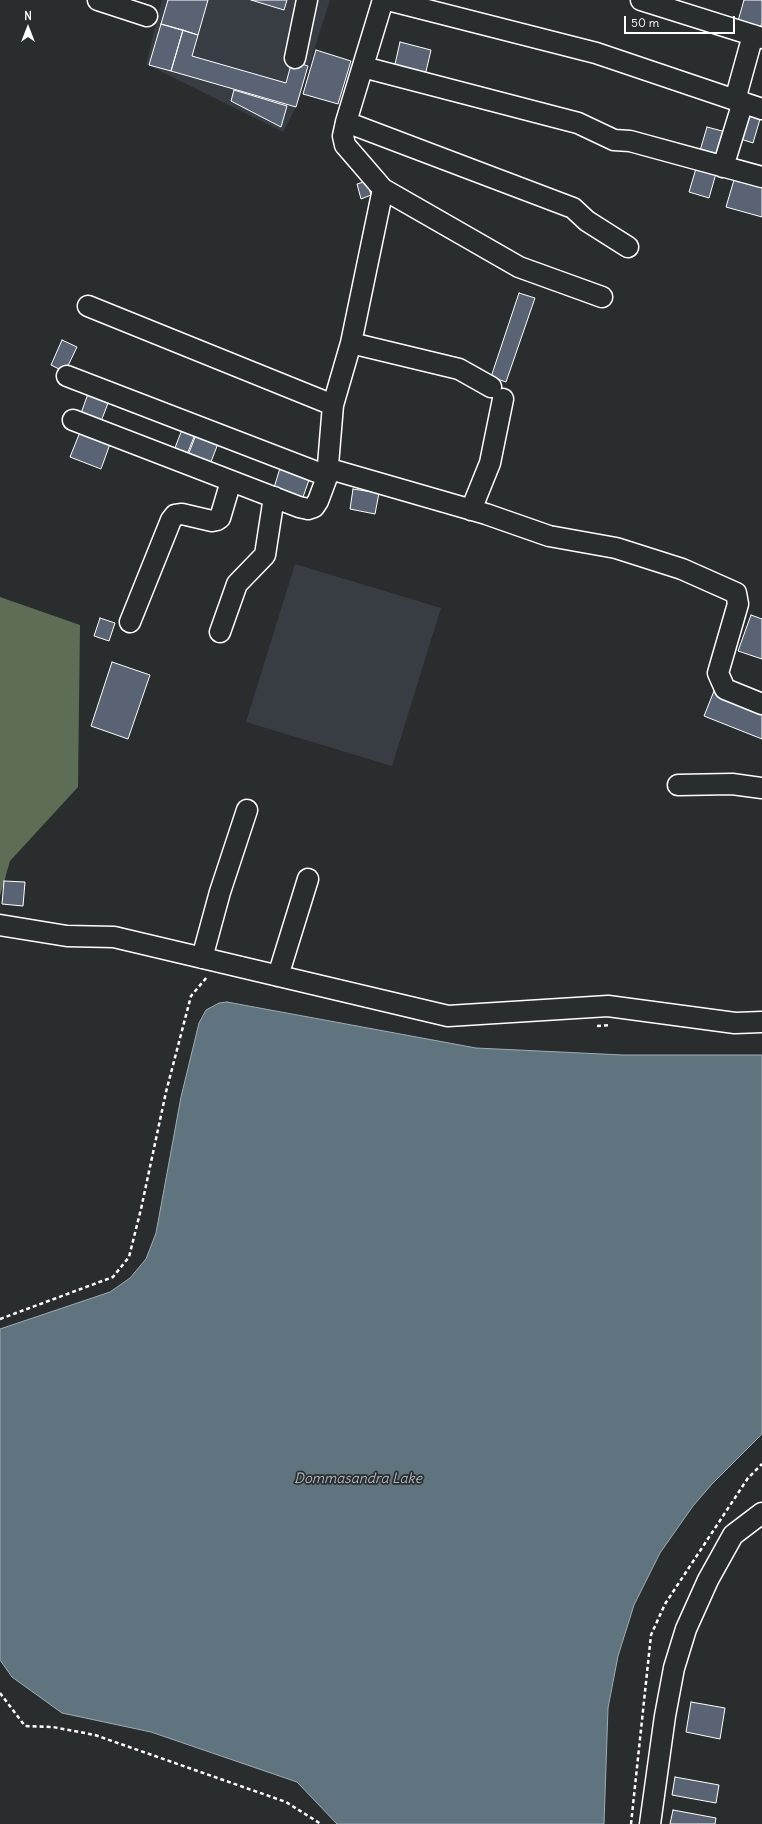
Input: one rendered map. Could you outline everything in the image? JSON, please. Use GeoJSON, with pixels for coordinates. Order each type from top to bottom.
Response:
{"type":"FeatureCollection","features":[{"type":"Feature","properties":{"kind":"street"},"geometry":{"type":"LineString","coordinates":[[98,0],[147,16]]}},
{"type":"Feature","properties":{"kind":"street"},"geometry":{"type":"LineString","coordinates":[[295,58],[307,0]]}},
{"type":"Feature","properties":{"kind":"street"},"geometry":{"type":"LineString","coordinates":[[383,0],[346,122],[343,136],[345,145],[383,190],[519,267],[602,297]]}},
{"type":"Feature","properties":{"kind":"street"},"geometry":{"type":"LineString","coordinates":[[388,0],[596,53],[762,109]]}},
{"type":"Feature","properties":{"kind":"street"},"geometry":{"type":"LineString","coordinates":[[641,0],[688,7],[758,36],[739,101],[724,167]]}},
{"type":"Feature","properties":{"kind":"street"},"geometry":{"type":"LineString","coordinates":[[362,67],[578,123],[614,140],[630,141],[762,177]]}},
{"type":"Feature","properties":{"kind":"street"},"geometry":{"type":"LineString","coordinates":[[346,122],[573,208],[587,221],[628,247]]}},
{"type":"Feature","properties":{"kind":"street"},"geometry":{"type":"LineString","coordinates":[[73,420],[299,507],[308,509],[314,507],[328,473],[333,405],[352,343],[383,190]]}},
{"type":"Feature","properties":{"kind":"street"},"geometry":{"type":"LineString","coordinates":[[88,306],[333,405]]}},
{"type":"Feature","properties":{"kind":"street"},"geometry":{"type":"LineString","coordinates":[[352,343],[459,369],[497,393],[490,463],[471,510]]}},
{"type":"Feature","properties":{"kind":"street"},"geometry":{"type":"LineString","coordinates":[[67,376],[328,473],[471,510],[549,536],[616,548],[682,569],[736,593],[738,604],[718,673],[725,689],[762,704]]}},
{"type":"Feature","properties":{"kind":"street"},"geometry":{"type":"LineString","coordinates":[[130,622],[171,520],[175,515],[182,514],[212,521],[217,520],[220,518],[231,481]]}},
{"type":"Feature","properties":{"kind":"street"},"geometry":{"type":"LineString","coordinates":[[220,632],[237,584],[265,555],[274,497]]}},
{"type":"Feature","properties":{"kind":"street"},"geometry":{"type":"LineString","coordinates":[[678,785],[732,784],[762,788]]}},
{"type":"Feature","properties":{"kind":"street"},"geometry":{"type":"LineString","coordinates":[[204,967],[220,892],[247,810]]}},
{"type":"Feature","properties":{"kind":"street"},"geometry":{"type":"LineString","coordinates":[[278,976],[308,879]]}},
{"type":"Feature","properties":{"kind":"street"},"geometry":{"type":"LineString","coordinates":[[0,925],[67,936],[114,937],[204,967],[278,976],[448,1016],[608,1006],[736,1023],[762,1022]]}},
{"type":"Feature","properties":{"kind":"street"},"geometry":{"type":"LineString","coordinates":[[650,1824],[665,1716],[674,1668],[686,1629],[708,1580],[733,1535],[762,1513]]}},
{"type":"Feature","properties":{"kind":"path"},"geometry":{"type":"LineString","coordinates":[[0,1319],[112,1277],[129,1257],[141,1209],[166,1092],[191,996],[204,967]]}},
{"type":"Feature","properties":{"kind":"path"},"geometry":{"type":"LineString","coordinates":[[0,1693],[25,1726],[53,1727],[95,1735],[286,1802],[321,1824]]}},
{"type":"Feature","properties":{"kind":"shaded area"},"geometry":{"type":"Polygon","coordinates":[[[162,0],[330,0],[296,107],[283,132],[146,64],[162,0]]]}},
{"type":"Feature","properties":{"kind":"shaded area"},"geometry":{"type":"Polygon","coordinates":[[[295,564],[441,608],[392,766],[246,722],[295,564]]]}},
{"type":"Feature","properties":{"kind":"green space"},"geometry":{"type":"Polygon","coordinates":[[[0,597],[80,625],[78,787],[10,861],[0,896],[0,597]]]}},
{"type":"Feature","properties":{"kind":"water","name":"Dommasandra Lake"},"geometry":{"type":"Polygon","coordinates":[[[227,1002],[476,1048],[623,1055],[762,1055],[762,1434],[712,1484],[693,1506],[660,1553],[634,1605],[618,1656],[608,1708],[604,1824],[337,1824],[297,1782],[151,1732],[62,1713],[12,1677],[0,1660],[0,1329],[110,1292],[130,1278],[146,1259],[156,1233],[181,1097],[199,1023],[206,1010],[219,1003],[227,1002]]]}},
{"type":"Feature","properties":{"kind":"building"},"geometry":{"type":"Polygon","coordinates":[[[168,0],[208,0],[198,35],[161,24],[168,0]]]}},
{"type":"Feature","properties":{"kind":"building"},"geometry":{"type":"Polygon","coordinates":[[[251,0],[287,0],[284,10],[251,0]]]}},
{"type":"Feature","properties":{"kind":"building"},"geometry":{"type":"Polygon","coordinates":[[[744,0],[762,0],[762,23],[760,28],[738,21],[744,0]]]}},
{"type":"Feature","properties":{"kind":"building"},"geometry":{"type":"Polygon","coordinates":[[[161,24],[183,30],[171,71],[149,65],[161,24]]]}},
{"type":"Feature","properties":{"kind":"building"},"geometry":{"type":"Polygon","coordinates":[[[183,30],[198,35],[192,56],[286,83],[292,61],[308,66],[296,107],[171,71],[183,30]]]}},
{"type":"Feature","properties":{"kind":"building"},"geometry":{"type":"Polygon","coordinates":[[[400,42],[431,50],[424,80],[393,73],[400,42]]]}},
{"type":"Feature","properties":{"kind":"building"},"geometry":{"type":"Polygon","coordinates":[[[316,50],[351,61],[338,104],[303,94],[316,50]]]}},
{"type":"Feature","properties":{"kind":"building"},"geometry":{"type":"Polygon","coordinates":[[[234,90],[287,106],[281,127],[231,101],[234,90]]]}},
{"type":"Feature","properties":{"kind":"building"},"geometry":{"type":"Polygon","coordinates":[[[741,114],[760,119],[753,143],[734,137],[741,114]]]}},
{"type":"Feature","properties":{"kind":"building"},"geometry":{"type":"Polygon","coordinates":[[[707,127],[726,132],[717,159],[699,154],[707,127]]]}},
{"type":"Feature","properties":{"kind":"building"},"geometry":{"type":"Polygon","coordinates":[[[697,165],[717,170],[709,198],[689,192],[697,165]]]}},
{"type":"Feature","properties":{"kind":"building"},"geometry":{"type":"Polygon","coordinates":[[[736,173],[762,181],[762,217],[726,207],[736,173]]]}},
{"type":"Feature","properties":{"kind":"building"},"geometry":{"type":"Polygon","coordinates":[[[367,181],[371,195],[361,199],[357,184],[367,181]]]}},
{"type":"Feature","properties":{"kind":"building"},"geometry":{"type":"Polygon","coordinates":[[[519,293],[535,298],[506,382],[491,377],[519,293]]]}},
{"type":"Feature","properties":{"kind":"building"},"geometry":{"type":"Polygon","coordinates":[[[62,340],[77,347],[65,372],[51,365],[62,340]]]}},
{"type":"Feature","properties":{"kind":"building"},"geometry":{"type":"Polygon","coordinates":[[[89,391],[110,398],[100,424],[80,416],[89,391]]]}},
{"type":"Feature","properties":{"kind":"building"},"geometry":{"type":"Polygon","coordinates":[[[183,427],[196,432],[186,457],[173,453],[183,427]]]}},
{"type":"Feature","properties":{"kind":"building"},"geometry":{"type":"Polygon","coordinates":[[[80,432],[110,444],[101,469],[70,457],[80,432]]]}},
{"type":"Feature","properties":{"kind":"building"},"geometry":{"type":"Polygon","coordinates":[[[197,432],[219,441],[209,467],[187,458],[197,432]]]}},
{"type":"Feature","properties":{"kind":"building"},"geometry":{"type":"Polygon","coordinates":[[[280,468],[310,477],[302,500],[273,491],[280,468]]]}},
{"type":"Feature","properties":{"kind":"building"},"geometry":{"type":"Polygon","coordinates":[[[353,489],[379,493],[375,514],[350,509],[353,489]]]}},
{"type":"Feature","properties":{"kind":"building"},"geometry":{"type":"Polygon","coordinates":[[[751,615],[762,619],[762,659],[738,651],[751,615]]]}},
{"type":"Feature","properties":{"kind":"building"},"geometry":{"type":"Polygon","coordinates":[[[100,618],[115,623],[109,641],[94,636],[100,618]]]}},
{"type":"Feature","properties":{"kind":"building"},"geometry":{"type":"Polygon","coordinates":[[[112,662],[150,675],[128,739],[91,726],[112,662]]]}},
{"type":"Feature","properties":{"kind":"building"},"geometry":{"type":"Polygon","coordinates":[[[716,686],[762,705],[762,739],[704,716],[716,686]]]}},
{"type":"Feature","properties":{"kind":"building"},"geometry":{"type":"Polygon","coordinates":[[[4,881],[25,882],[23,906],[2,904],[4,881]]]}},
{"type":"Feature","properties":{"kind":"building"},"geometry":{"type":"Polygon","coordinates":[[[691,1702],[725,1708],[720,1739],[686,1732],[691,1702]]]}},
{"type":"Feature","properties":{"kind":"building"},"geometry":{"type":"Polygon","coordinates":[[[675,1777],[719,1785],[716,1803],[672,1795],[675,1777]]]}},
{"type":"Feature","properties":{"kind":"building"},"geometry":{"type":"Polygon","coordinates":[[[673,1810],[716,1818],[715,1824],[670,1824],[673,1810]]]}}]}
